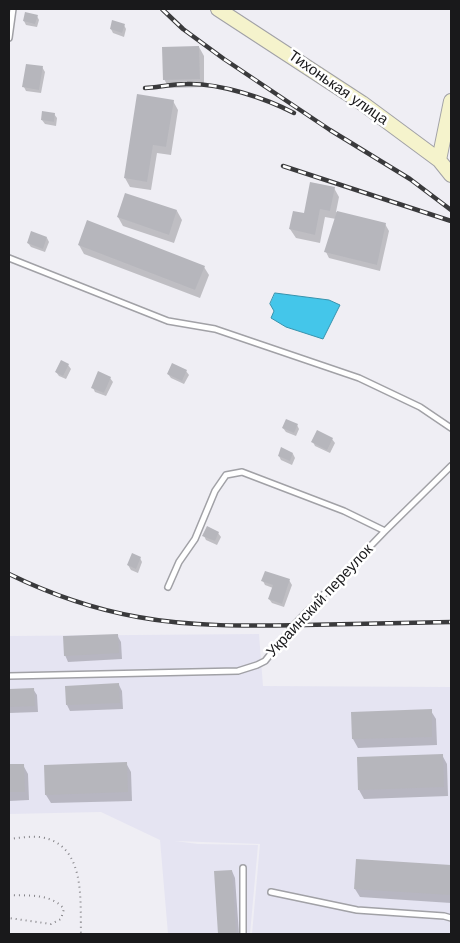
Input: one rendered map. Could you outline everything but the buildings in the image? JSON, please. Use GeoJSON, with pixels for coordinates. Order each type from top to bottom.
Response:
{"type":"FeatureCollection","features":[{"type":"Feature","properties":{"kind":"street","name":"Тихонькая улица"},"geometry":{"type":"LineString","coordinates":[[218,9],[362,103],[440,160],[451,175]]}},
{"type":"Feature","properties":{"kind":"street"},"geometry":{"type":"LineString","coordinates":[[440,160],[451,100]]}},
{"type":"Feature","properties":{"kind":"lane"},"geometry":{"type":"LineString","coordinates":[[9,38],[13,9]]}},
{"type":"Feature","properties":{"kind":"lane"},"geometry":{"type":"LineString","coordinates":[[9,258],[168,321],[215,329],[359,378],[420,407],[451,428]]}},
{"type":"Feature","properties":{"kind":"lane","name":"Украинский переулок"},"geometry":{"type":"LineString","coordinates":[[9,676],[238,671],[257,665],[268,657],[294,625],[451,466]]}},
{"type":"Feature","properties":{"kind":"lane"},"geometry":{"type":"LineString","coordinates":[[168,587],[179,562],[195,539],[215,491],[226,475],[242,472],[344,511],[385,532]]}},
{"type":"Feature","properties":{"kind":"lane"},"geometry":{"type":"LineString","coordinates":[[243,868],[243,934]]}},
{"type":"Feature","properties":{"kind":"lane"},"geometry":{"type":"LineString","coordinates":[[271,892],[356,910],[451,918]]}},
{"type":"Feature","properties":{"kind":"path"},"geometry":{"type":"LineString","coordinates":[[9,838],[40,837],[60,844],[73,860],[80,880],[81,934]]}},
{"type":"Feature","properties":{"kind":"path"},"geometry":{"type":"LineString","coordinates":[[9,895],[48,898],[58,902],[64,909],[61,919],[51,924],[9,918]]}},
{"type":"Feature","properties":{"kind":"shaded area"},"geometry":{"type":"Polygon","coordinates":[[[259,634],[263,686],[451,687],[451,934],[252,934],[260,844],[175,841],[198,844],[258,845],[250,934],[168,934],[160,840],[101,812],[9,814],[9,636],[259,634]]]}},
{"type":"Feature","properties":{"kind":"water"},"geometry":{"type":"Polygon","coordinates":[[[275,293],[329,300],[340,305],[323,339],[286,327],[271,318],[274,311],[270,304],[275,293]]]}},
{"type":"Feature","properties":{"kind":"railway"},"geometry":{"type":"LineString","coordinates":[[162,9],[183,29],[224,59],[330,130],[410,179],[451,210]]}},
{"type":"Feature","properties":{"kind":"railway"},"geometry":{"type":"LineString","coordinates":[[145,88],[182,84],[214,86],[242,92],[294,113]]}},
{"type":"Feature","properties":{"kind":"railway"},"geometry":{"type":"LineString","coordinates":[[283,166],[451,221]]}},
{"type":"Feature","properties":{"kind":"railway"},"geometry":{"type":"LineString","coordinates":[[9,574],[40,588],[88,605],[121,614],[179,623],[262,626],[451,622]]}}]}
